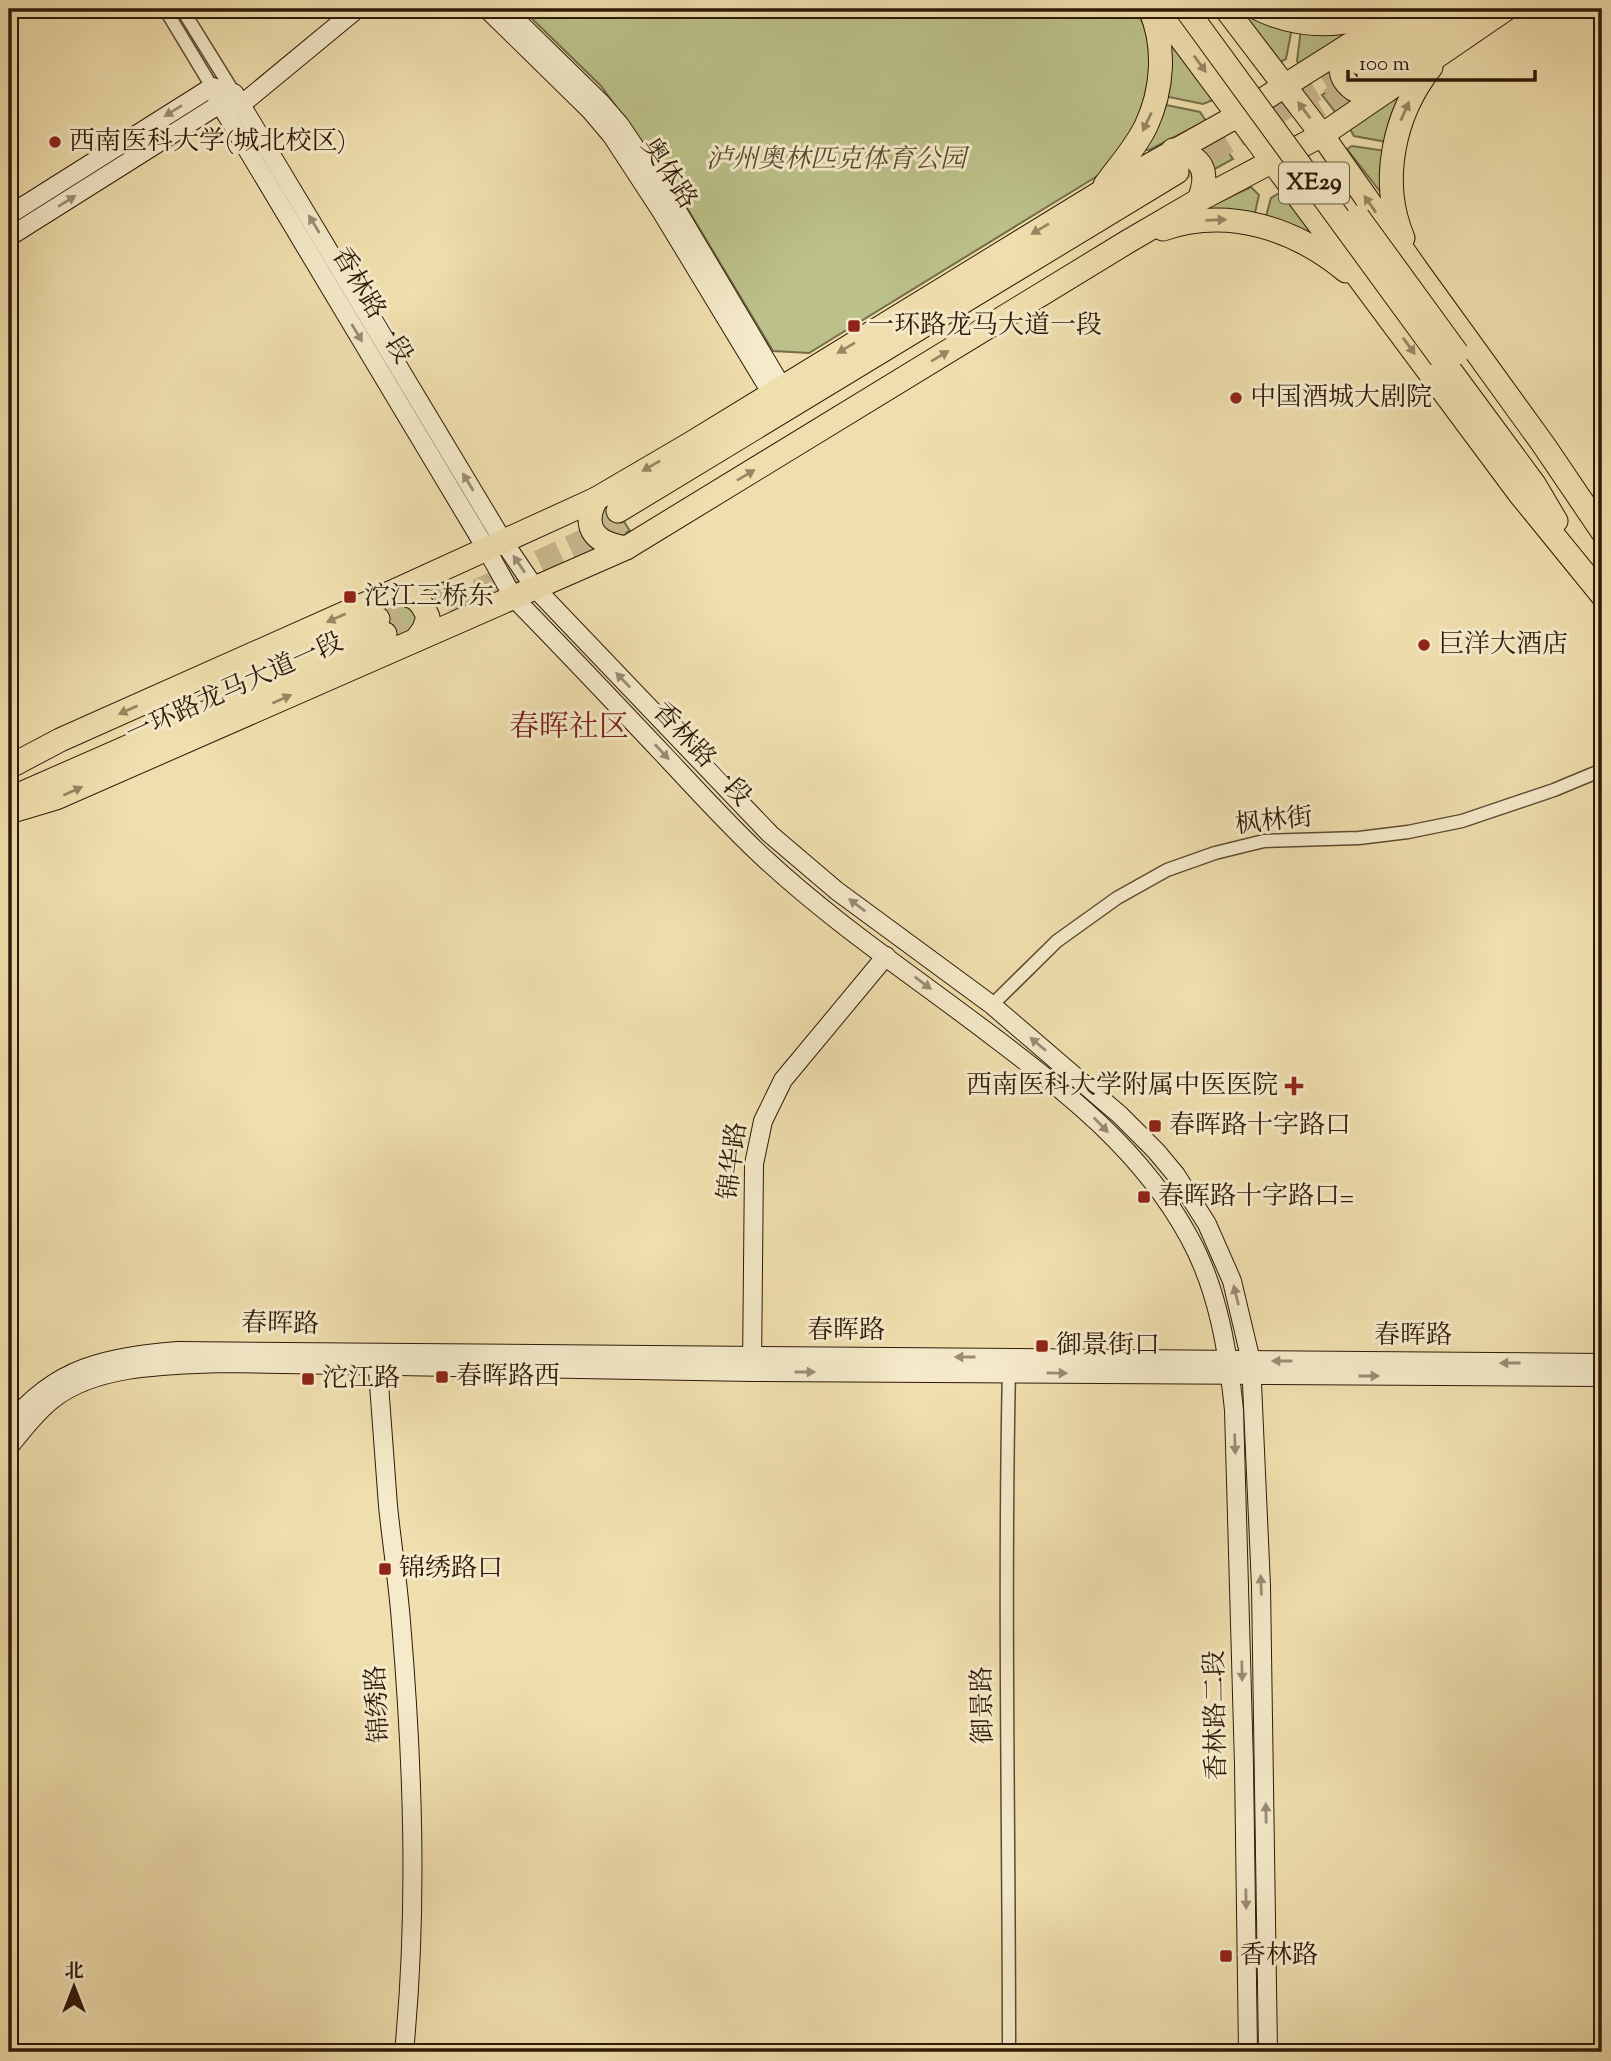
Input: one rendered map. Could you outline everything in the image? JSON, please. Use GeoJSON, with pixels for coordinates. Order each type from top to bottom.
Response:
{"type":"FeatureCollection","features":[{"type":"Feature","properties":{"kind":"highway"},"geometry":{"type":"LineString","coordinates":[[1098,194],[1145,128],[1157,98],[1160,46],[1150,9]]}},
{"type":"Feature","properties":{"kind":"highway"},"geometry":{"type":"LineString","coordinates":[[1159,9],[1519,493],[1597,589]]}},
{"type":"Feature","properties":{"kind":"highway","name":"XE29"},"geometry":{"type":"LineString","coordinates":[[1186,9],[1449,356],[1539,464],[1598,525]]}},
{"type":"Feature","properties":{"kind":"highway","name":"XE29"},"geometry":{"type":"LineString","coordinates":[[1204,9],[1449,356],[1534,484],[1597,589]]}},
{"type":"Feature","properties":{"kind":"highway"},"geometry":{"type":"LineString","coordinates":[[1226,9],[1322,135],[1598,525]]}},
{"type":"Feature","properties":{"kind":"highway"},"geometry":{"type":"LineString","coordinates":[[1259,9],[1297,23],[1338,24],[1392,9]]}},
{"type":"Feature","properties":{"kind":"highway"},"geometry":{"type":"LineString","coordinates":[[1366,69],[1406,9]]}},
{"type":"Feature","properties":{"kind":"highway"},"geometry":{"type":"LineString","coordinates":[[1366,69],[1439,9]]}},
{"type":"Feature","properties":{"kind":"highway"},"geometry":{"type":"LineString","coordinates":[[1366,69],[1469,9]]}},
{"type":"Feature","properties":{"kind":"highway"},"geometry":{"type":"LineString","coordinates":[[1416,270],[1396,222],[1392,169],[1395,135],[1406,106],[1421,79],[1442,53],[1506,9]]}},
{"type":"Feature","properties":{"kind":"highway"},"geometry":{"type":"LineString","coordinates":[[1366,69],[1442,53]]}},
{"type":"Feature","properties":{"kind":"highway","name":"一环路龙马大道一段"},"geometry":{"type":"LineString","coordinates":[[9,812],[56,798],[626,548],[1127,242],[1237,116],[1286,86],[1366,69]]}},
{"type":"Feature","properties":{"kind":"highway","name":"一环路龙马大道一段"},"geometry":{"type":"LineString","coordinates":[[9,767],[60,740],[596,499],[1098,194],[1183,176],[1272,162],[1322,135],[1366,69]]}},
{"type":"Feature","properties":{"kind":"highway"},"geometry":{"type":"LineString","coordinates":[[622,516],[1183,176]]}},
{"type":"Feature","properties":{"kind":"highway"},"geometry":{"type":"LineString","coordinates":[[1127,242],[1184,222],[1246,221],[1269,227],[1315,249],[1369,290]]}},
{"type":"Feature","properties":{"kind":"highway"},"geometry":{"type":"LineString","coordinates":[[596,499],[589,512],[589,525],[598,537],[609,545],[626,548]]}},
{"type":"Feature","properties":{"kind":"highway"},"geometry":{"type":"LineString","coordinates":[[390,593],[406,593],[417,597],[424,606],[428,617],[416,640]]}},
{"type":"Feature","properties":{"kind":"highway"},"geometry":{"type":"LineString","coordinates":[[9,783],[381,627],[9,799]]}},
{"type":"Feature","properties":{"kind":"street"},"geometry":{"type":"LineString","coordinates":[[165,9],[212,87],[232,100]]}},
{"type":"Feature","properties":{"kind":"street"},"geometry":{"type":"LineString","coordinates":[[182,9],[232,100]]}},
{"type":"Feature","properties":{"kind":"street"},"geometry":{"type":"LineString","coordinates":[[232,100],[339,9]]}},
{"type":"Feature","properties":{"kind":"street"},"geometry":{"type":"LineString","coordinates":[[9,237],[232,100],[357,9]]}},
{"type":"Feature","properties":{"kind":"street","name":"奥体路"},"geometry":{"type":"LineString","coordinates":[[487,9],[590,110],[612,136],[777,390]]}},
{"type":"Feature","properties":{"kind":"street","name":"奥体路"},"geometry":{"type":"LineString","coordinates":[[505,9],[602,104],[626,134],[672,202],[777,390]]}},
{"type":"Feature","properties":{"kind":"street"},"geometry":{"type":"LineString","coordinates":[[9,215],[212,87]]}},
{"type":"Feature","properties":{"kind":"street","name":"香林路一段"},"geometry":{"type":"LineString","coordinates":[[232,100],[495,545],[513,597],[764,859],[811,900],[1042,1073],[1090,1112],[1128,1152],[1160,1191],[1190,1238],[1213,1294],[1230,1369]]}},
{"type":"Feature","properties":{"kind":"street","name":"香林路一段"},"geometry":{"type":"LineString","coordinates":[[495,545],[770,834],[837,891],[992,1005],[1121,1115],[1156,1151],[1176,1175],[1207,1224],[1232,1281],[1252,1369]]}},
{"type":"Feature","properties":{"kind":"street","name":"枫林街"},"geometry":{"type":"LineString","coordinates":[[992,1005],[1057,941],[1117,898],[1167,870],[1215,853],[1264,841],[1359,838],[1462,821],[1555,790],[1602,770]]}},
{"type":"Feature","properties":{"kind":"street","name":"锦华路"},"geometry":{"type":"LineString","coordinates":[[755,1365],[754,1164],[763,1122],[783,1080],[890,958]]}},
{"type":"Feature","properties":{"kind":"street","name":"春晖路"},"geometry":{"type":"LineString","coordinates":[[94,1371],[116,1358],[178,1351],[377,1360],[755,1365],[1252,1369],[1602,1363]]}},
{"type":"Feature","properties":{"kind":"street","name":"锦绣路"},"geometry":{"type":"LineString","coordinates":[[377,1360],[388,1508],[401,1622],[411,1805],[413,1899],[404,2052]]}},
{"type":"Feature","properties":{"kind":"street","name":"御景路"},"geometry":{"type":"LineString","coordinates":[[1009,1365],[1006,1628],[1009,2052]]}},
{"type":"Feature","properties":{"kind":"street","name":"香林路二段"},"geometry":{"type":"LineString","coordinates":[[1230,1369],[1240,1575],[1248,2052]]}},
{"type":"Feature","properties":{"kind":"street","name":"春晖路"},"geometry":{"type":"LineString","coordinates":[[1252,1369],[1602,1377]]}},
{"type":"Feature","properties":{"kind":"street","name":"香林路二段"},"geometry":{"type":"LineString","coordinates":[[1252,1369],[1265,1764],[1268,2052]]}},
{"type":"Feature","properties":{"kind":"street"},"geometry":{"type":"LineString","coordinates":[[9,1425],[20,1410],[45,1388],[68,1374],[94,1371]]}},
{"type":"Feature","properties":{"kind":"street"},"geometry":{"type":"LineString","coordinates":[[9,1447],[53,1399],[94,1371]]}},
{"type":"Feature","properties":{"kind":"green space","name":"泸州奥林匹克体育公园"},"geometry":{"type":"Polygon","coordinates":[[[522,9],[1136,9],[1153,44],[1150,99],[1130,135],[1099,175],[809,353],[773,351],[677,191],[601,86],[522,9]]]}},
{"type":"Feature","properties":{"kind":"green space"},"geometry":{"type":"Polygon","coordinates":[[[1245,11],[1292,28],[1286,59],[1280,62],[1244,14],[1245,11]]]}},
{"type":"Feature","properties":{"kind":"green space"},"geometry":{"type":"Polygon","coordinates":[[[1301,29],[1350,31],[1300,65],[1297,61],[1301,29]]]}},
{"type":"Feature","properties":{"kind":"green space"},"geometry":{"type":"Polygon","coordinates":[[[1170,45],[1213,100],[1203,104],[1164,96],[1170,45]]]}},
{"type":"Feature","properties":{"kind":"green space"},"geometry":{"type":"Polygon","coordinates":[[[1335,86],[1354,100],[1336,113],[1322,95],[1335,86]]]}},
{"type":"Feature","properties":{"kind":"green space"},"geometry":{"type":"Polygon","coordinates":[[[1401,94],[1387,142],[1354,136],[1350,129],[1401,94]]]}},
{"type":"Feature","properties":{"kind":"green space"},"geometry":{"type":"Polygon","coordinates":[[[1161,104],[1200,112],[1206,121],[1149,150],[1144,150],[1161,104]]]}},
{"type":"Feature","properties":{"kind":"green space"},"geometry":{"type":"Polygon","coordinates":[[[1217,137],[1233,159],[1213,170],[1197,152],[1217,137]]]}},
{"type":"Feature","properties":{"kind":"green space"},"geometry":{"type":"Polygon","coordinates":[[[1352,146],[1386,151],[1382,194],[1347,149],[1352,146]]]}},
{"type":"Feature","properties":{"kind":"green space"},"geometry":{"type":"Polygon","coordinates":[[[1251,187],[1259,195],[1254,217],[1209,210],[1211,206],[1251,187]]]}},
{"type":"Feature","properties":{"kind":"green space"},"geometry":{"type":"Polygon","coordinates":[[[1281,192],[1310,235],[1265,220],[1271,198],[1281,192]]]}},
{"type":"Feature","properties":{"kind":"green space"},"geometry":{"type":"Polygon","coordinates":[[[611,501],[630,531],[616,534],[602,529],[600,510],[611,501]]]}},
{"type":"Feature","properties":{"kind":"green space"},"geometry":{"type":"Polygon","coordinates":[[[443,581],[451,599],[434,607],[424,591],[443,581]]]}},
{"type":"Feature","properties":{"kind":"green space"},"geometry":{"type":"Polygon","coordinates":[[[397,603],[412,606],[417,618],[414,628],[389,642],[379,610],[397,603]]]}},
{"type":"Feature","properties":{"kind":"tunnel"},"geometry":{"type":"LineString","coordinates":[[1179,171],[1357,65]]}},
{"type":"Feature","properties":{"kind":"tunnel"},"geometry":{"type":"LineString","coordinates":[[1300,117],[1367,78]]}},
{"type":"Feature","properties":{"kind":"tunnel"},"geometry":{"type":"LineString","coordinates":[[385,634],[625,521]]}},
{"type":"Feature","properties":{"kind":"tunnel"},"geometry":{"type":"LineString","coordinates":[[378,619],[433,594]]}},
{"type":"Feature","properties":{"kind":"place","name":"西南医科大学(城北校区)"},"geometry":{"type":"Point","coordinates":[55,142]}},
{"type":"Feature","properties":{"kind":"place","name":"一环路龙马大道一段"},"geometry":{"type":"Point","coordinates":[854,326]}},
{"type":"Feature","properties":{"kind":"place","name":"中国酒城大剧院"},"geometry":{"type":"Point","coordinates":[1236,398]}},
{"type":"Feature","properties":{"kind":"place","name":"沱江三桥东"},"geometry":{"type":"Point","coordinates":[350,597]}},
{"type":"Feature","properties":{"kind":"place","name":"巨洋大酒店"},"geometry":{"type":"Point","coordinates":[1424,645]}},
{"type":"Feature","properties":{"kind":"place","name":"西南医科大学附属中医医院"},"geometry":{"type":"Point","coordinates":[1294,1086]}},
{"type":"Feature","properties":{"kind":"place","name":"春晖路十字路口"},"geometry":{"type":"Point","coordinates":[1155,1126]}},
{"type":"Feature","properties":{"kind":"place","name":"春晖路十字路口="},"geometry":{"type":"Point","coordinates":[1144,1197]}},
{"type":"Feature","properties":{"kind":"place","name":"御景街口"},"geometry":{"type":"Point","coordinates":[1042,1346]}},
{"type":"Feature","properties":{"kind":"place","name":"春晖路西"},"geometry":{"type":"Point","coordinates":[442,1377]}},
{"type":"Feature","properties":{"kind":"place","name":"沱江路"},"geometry":{"type":"Point","coordinates":[308,1379]}},
{"type":"Feature","properties":{"kind":"place","name":"锦绣路口"},"geometry":{"type":"Point","coordinates":[385,1569]}},
{"type":"Feature","properties":{"kind":"place","name":"香林路"},"geometry":{"type":"Point","coordinates":[1226,1956]}},
{"type":"Feature","properties":{"kind":"district","name":"春晖社区"},"geometry":{"type":"Point","coordinates":[569,728]}}]}
